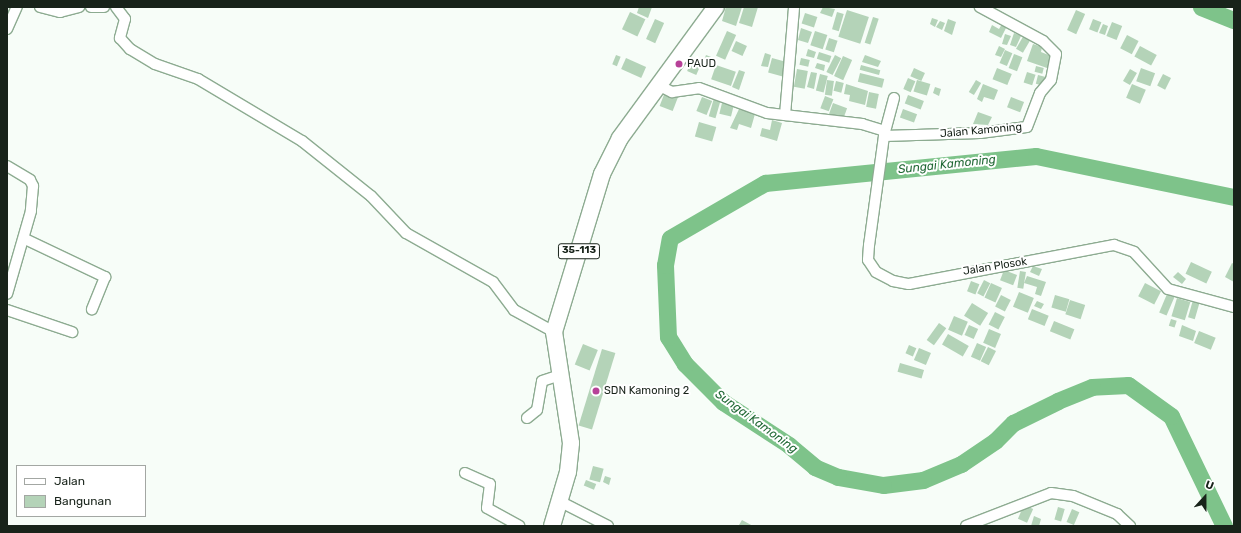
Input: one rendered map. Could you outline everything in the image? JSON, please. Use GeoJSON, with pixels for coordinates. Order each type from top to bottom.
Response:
{"type":"FeatureCollection","features":[{"type":"Feature","properties":{"kind":"main road","name":"35-113"},"geometry":{"type":"LineString","coordinates":[[552,526],[569,467],[571,443],[554,332],[605,167],[620,138],[716,7]]}},
{"type":"Feature","properties":{"kind":"street"},"geometry":{"type":"LineString","coordinates":[[7,29],[17,7]]}},
{"type":"Feature","properties":{"kind":"street"},"geometry":{"type":"LineString","coordinates":[[40,7],[71,10]]}},
{"type":"Feature","properties":{"kind":"street"},"geometry":{"type":"LineString","coordinates":[[91,7],[104,7]]}},
{"type":"Feature","properties":{"kind":"street"},"geometry":{"type":"LineString","coordinates":[[116,7],[125,18],[120,38],[130,50],[155,64],[198,79],[302,141],[371,196],[406,232],[493,282],[514,310],[554,332]]}},
{"type":"Feature","properties":{"kind":"street"},"geometry":{"type":"LineString","coordinates":[[785,115],[794,7]]}},
{"type":"Feature","properties":{"kind":"street","name":"Jalan Kamoning"},"geometry":{"type":"LineString","coordinates":[[884,133],[980,133],[1027,127],[1040,93],[1052,80],[1056,54],[1043,41],[980,7]]}},
{"type":"Feature","properties":{"kind":"street"},"geometry":{"type":"LineString","coordinates":[[658,85],[672,92],[699,88],[761,112],[862,124],[884,133]]}},
{"type":"Feature","properties":{"kind":"street","name":"Jalan Plosok"},"geometry":{"type":"LineString","coordinates":[[894,98],[884,133],[868,260],[876,272],[892,281],[919,282],[1114,245],[1134,252],[1168,289],[1234,308]]}},
{"type":"Feature","properties":{"kind":"street"},"geometry":{"type":"LineString","coordinates":[[7,166],[33,183],[25,239],[7,294]]}},
{"type":"Feature","properties":{"kind":"street"},"geometry":{"type":"LineString","coordinates":[[25,239],[105,277],[92,309]]}},
{"type":"Feature","properties":{"kind":"street"},"geometry":{"type":"LineString","coordinates":[[7,310],[72,332]]}},
{"type":"Feature","properties":{"kind":"street"},"geometry":{"type":"LineString","coordinates":[[527,418],[537,410],[542,380],[561,375]]}},
{"type":"Feature","properties":{"kind":"street"},"geometry":{"type":"LineString","coordinates":[[465,473],[490,484],[487,508],[517,526]]}},
{"type":"Feature","properties":{"kind":"street"},"geometry":{"type":"LineString","coordinates":[[966,526],[1051,493],[1073,496],[1117,514],[1130,526]]}},
{"type":"Feature","properties":{"kind":"street"},"geometry":{"type":"LineString","coordinates":[[559,501],[608,526]]}},
{"type":"Feature","properties":{"kind":"building"},"geometry":{"type":"Polygon","coordinates":[[[639,7],[652,7],[648,18],[637,13],[639,7]]]}},
{"type":"Feature","properties":{"kind":"building"},"geometry":{"type":"Polygon","coordinates":[[[726,7],[742,7],[736,26],[722,21],[726,7]]]}},
{"type":"Feature","properties":{"kind":"building"},"geometry":{"type":"Polygon","coordinates":[[[744,7],[758,7],[752,27],[739,23],[744,7]]]}},
{"type":"Feature","properties":{"kind":"building"},"geometry":{"type":"Polygon","coordinates":[[[823,7],[835,9],[832,17],[820,13],[823,7]]]}},
{"type":"Feature","properties":{"kind":"building"},"geometry":{"type":"Polygon","coordinates":[[[847,10],[869,17],[860,44],[838,37],[847,10]]]}},
{"type":"Feature","properties":{"kind":"building"},"geometry":{"type":"Polygon","coordinates":[[[1076,10],[1085,14],[1076,34],[1067,30],[1076,10]]]}},
{"type":"Feature","properties":{"kind":"building"},"geometry":{"type":"Polygon","coordinates":[[[630,12],[645,19],[637,36],[622,29],[630,12]]]}},
{"type":"Feature","properties":{"kind":"building"},"geometry":{"type":"Polygon","coordinates":[[[837,12],[844,14],[839,31],[832,29],[837,12]]]}},
{"type":"Feature","properties":{"kind":"building"},"geometry":{"type":"Polygon","coordinates":[[[805,13],[817,17],[814,27],[802,23],[805,13]]]}},
{"type":"Feature","properties":{"kind":"building"},"geometry":{"type":"Polygon","coordinates":[[[873,17],[879,19],[870,45],[865,43],[873,17]]]}},
{"type":"Feature","properties":{"kind":"building"},"geometry":{"type":"Polygon","coordinates":[[[932,18],[938,20],[935,27],[930,24],[932,18]]]}},
{"type":"Feature","properties":{"kind":"building"},"geometry":{"type":"Polygon","coordinates":[[[655,19],[664,23],[655,43],[646,39],[655,19]]]}},
{"type":"Feature","properties":{"kind":"building"},"geometry":{"type":"Polygon","coordinates":[[[948,19],[956,22],[952,35],[944,31],[948,19]]]}},
{"type":"Feature","properties":{"kind":"building"},"geometry":{"type":"Polygon","coordinates":[[[1093,19],[1101,22],[1097,32],[1089,29],[1093,19]]]}},
{"type":"Feature","properties":{"kind":"building"},"geometry":{"type":"Polygon","coordinates":[[[940,21],[945,23],[942,30],[936,27],[940,21]]]}},
{"type":"Feature","properties":{"kind":"building"},"geometry":{"type":"Polygon","coordinates":[[[1112,22],[1122,26],[1117,40],[1106,36],[1112,22]]]}},
{"type":"Feature","properties":{"kind":"building"},"geometry":{"type":"Polygon","coordinates":[[[1002,24],[1007,26],[1001,38],[989,32],[992,25],[999,29],[1002,24]]]}},
{"type":"Feature","properties":{"kind":"building"},"geometry":{"type":"Polygon","coordinates":[[[1103,24],[1108,26],[1105,35],[1099,33],[1103,24]]]}},
{"type":"Feature","properties":{"kind":"building"},"geometry":{"type":"Polygon","coordinates":[[[801,28],[812,32],[808,43],[798,40],[801,28]]]}},
{"type":"Feature","properties":{"kind":"building"},"geometry":{"type":"Polygon","coordinates":[[[727,31],[736,35],[725,60],[716,56],[727,31]]]}},
{"type":"Feature","properties":{"kind":"building"},"geometry":{"type":"Polygon","coordinates":[[[815,31],[827,35],[823,49],[810,45],[815,31]]]}},
{"type":"Feature","properties":{"kind":"building"},"geometry":{"type":"Polygon","coordinates":[[[1014,33],[1021,36],[1016,47],[1010,45],[1014,33]]]}},
{"type":"Feature","properties":{"kind":"building"},"geometry":{"type":"Polygon","coordinates":[[[1005,34],[1011,36],[1007,45],[1002,44],[1005,34]]]}},
{"type":"Feature","properties":{"kind":"building"},"geometry":{"type":"Polygon","coordinates":[[[1024,35],[1031,39],[1023,53],[1016,49],[1024,35]]]}},
{"type":"Feature","properties":{"kind":"building"},"geometry":{"type":"Polygon","coordinates":[[[1127,35],[1139,41],[1132,54],[1120,48],[1127,35]]]}},
{"type":"Feature","properties":{"kind":"building"},"geometry":{"type":"Polygon","coordinates":[[[829,38],[838,41],[834,52],[825,49],[829,38]]]}},
{"type":"Feature","properties":{"kind":"building"},"geometry":{"type":"Polygon","coordinates":[[[736,41],[747,46],[742,56],[732,51],[736,41]]]}},
{"type":"Feature","properties":{"kind":"building"},"geometry":{"type":"Polygon","coordinates":[[[1033,44],[1042,47],[1041,52],[1051,56],[1047,68],[1027,61],[1033,44]]]}},
{"type":"Feature","properties":{"kind":"building"},"geometry":{"type":"Polygon","coordinates":[[[999,46],[1005,49],[1001,57],[995,55],[999,46]]]}},
{"type":"Feature","properties":{"kind":"building"},"geometry":{"type":"Polygon","coordinates":[[[1140,46],[1157,55],[1151,66],[1134,57],[1140,46]]]}},
{"type":"Feature","properties":{"kind":"building"},"geometry":{"type":"Polygon","coordinates":[[[808,49],[816,52],[814,58],[806,56],[808,49]]]}},
{"type":"Feature","properties":{"kind":"building"},"geometry":{"type":"Polygon","coordinates":[[[1005,50],[1012,53],[1007,66],[1000,63],[1005,50]]]}},
{"type":"Feature","properties":{"kind":"building"},"geometry":{"type":"Polygon","coordinates":[[[819,52],[831,56],[829,63],[817,59],[819,52]]]}},
{"type":"Feature","properties":{"kind":"building"},"geometry":{"type":"Polygon","coordinates":[[[765,53],[771,55],[768,67],[761,66],[765,53]]]}},
{"type":"Feature","properties":{"kind":"building"},"geometry":{"type":"Polygon","coordinates":[[[1014,54],[1022,57],[1017,71],[1009,68],[1014,54]]]}},
{"type":"Feature","properties":{"kind":"building"},"geometry":{"type":"Polygon","coordinates":[[[616,55],[621,57],[617,66],[612,64],[616,55]]]}},
{"type":"Feature","properties":{"kind":"building"},"geometry":{"type":"Polygon","coordinates":[[[706,55],[714,58],[711,67],[703,63],[706,55]]]}},
{"type":"Feature","properties":{"kind":"building"},"geometry":{"type":"Polygon","coordinates":[[[835,55],[841,58],[833,75],[826,72],[835,55]]]}},
{"type":"Feature","properties":{"kind":"building"},"geometry":{"type":"Polygon","coordinates":[[[865,55],[881,61],[878,67],[862,62],[865,55]]]}},
{"type":"Feature","properties":{"kind":"building"},"geometry":{"type":"Polygon","coordinates":[[[843,56],[852,60],[843,80],[834,76],[843,56]]]}},
{"type":"Feature","properties":{"kind":"building"},"geometry":{"type":"Polygon","coordinates":[[[626,58],[646,67],[641,78],[621,69],[626,58]]]}},
{"type":"Feature","properties":{"kind":"building"},"geometry":{"type":"Polygon","coordinates":[[[772,58],[787,62],[784,77],[768,72],[772,58]]]}},
{"type":"Feature","properties":{"kind":"building"},"geometry":{"type":"Polygon","coordinates":[[[801,58],[810,60],[808,67],[799,65],[801,58]]]}},
{"type":"Feature","properties":{"kind":"building"},"geometry":{"type":"Polygon","coordinates":[[[692,60],[701,64],[696,75],[687,71],[692,60]]]}},
{"type":"Feature","properties":{"kind":"building"},"geometry":{"type":"Polygon","coordinates":[[[817,63],[825,65],[824,71],[815,68],[817,63]]]}},
{"type":"Feature","properties":{"kind":"building"},"geometry":{"type":"Polygon","coordinates":[[[716,65],[736,72],[731,86],[711,79],[716,65]]]}},
{"type":"Feature","properties":{"kind":"building"},"geometry":{"type":"Polygon","coordinates":[[[861,65],[880,70],[879,75],[860,70],[861,65]]]}},
{"type":"Feature","properties":{"kind":"building"},"geometry":{"type":"Polygon","coordinates":[[[1036,66],[1044,68],[1042,74],[1035,72],[1036,66]]]}},
{"type":"Feature","properties":{"kind":"building"},"geometry":{"type":"Polygon","coordinates":[[[914,68],[925,73],[921,81],[910,76],[914,68]]]}},
{"type":"Feature","properties":{"kind":"building"},"geometry":{"type":"Polygon","coordinates":[[[997,68],[1012,74],[1007,85],[993,79],[997,68]]]}},
{"type":"Feature","properties":{"kind":"building"},"geometry":{"type":"Polygon","coordinates":[[[1141,68],[1155,73],[1150,86],[1136,81],[1141,68]]]}},
{"type":"Feature","properties":{"kind":"building"},"geometry":{"type":"Polygon","coordinates":[[[797,69],[808,71],[805,89],[794,87],[797,69]]]}},
{"type":"Feature","properties":{"kind":"building"},"geometry":{"type":"Polygon","coordinates":[[[1130,69],[1137,73],[1130,85],[1123,81],[1130,69]]]}},
{"type":"Feature","properties":{"kind":"building"},"geometry":{"type":"Polygon","coordinates":[[[739,70],[745,72],[739,90],[732,87],[739,70]]]}},
{"type":"Feature","properties":{"kind":"building"},"geometry":{"type":"Polygon","coordinates":[[[811,72],[817,73],[814,89],[807,87],[811,72]]]}},
{"type":"Feature","properties":{"kind":"building"},"geometry":{"type":"Polygon","coordinates":[[[1027,72],[1036,75],[1032,85],[1024,82],[1027,72]]]}},
{"type":"Feature","properties":{"kind":"building"},"geometry":{"type":"Polygon","coordinates":[[[860,73],[884,79],[882,88],[858,82],[860,73]]]}},
{"type":"Feature","properties":{"kind":"building"},"geometry":{"type":"Polygon","coordinates":[[[820,74],[828,76],[824,92],[816,90],[820,74]]]}},
{"type":"Feature","properties":{"kind":"building"},"geometry":{"type":"Polygon","coordinates":[[[1163,74],[1171,78],[1165,90],[1157,86],[1163,74]]]}},
{"type":"Feature","properties":{"kind":"building"},"geometry":{"type":"Polygon","coordinates":[[[1038,75],[1046,77],[1044,86],[1036,84],[1038,75]]]}},
{"type":"Feature","properties":{"kind":"building"},"geometry":{"type":"Polygon","coordinates":[[[908,78],[915,81],[911,92],[903,89],[908,78]]]}},
{"type":"Feature","properties":{"kind":"building"},"geometry":{"type":"Polygon","coordinates":[[[827,80],[834,81],[832,96],[825,95],[827,80]]]}},
{"type":"Feature","properties":{"kind":"building"},"geometry":{"type":"Polygon","coordinates":[[[917,80],[930,84],[927,96],[913,91],[917,80]]]}},
{"type":"Feature","properties":{"kind":"building"},"geometry":{"type":"Polygon","coordinates":[[[976,80],[981,83],[974,95],[969,92],[976,80]]]}},
{"type":"Feature","properties":{"kind":"building"},"geometry":{"type":"Polygon","coordinates":[[[836,81],[844,83],[841,93],[834,91],[836,81]]]}},
{"type":"Feature","properties":{"kind":"building"},"geometry":{"type":"Polygon","coordinates":[[[846,84],[868,91],[865,105],[849,101],[850,95],[844,94],[846,84]]]}},
{"type":"Feature","properties":{"kind":"building"},"geometry":{"type":"Polygon","coordinates":[[[983,84],[998,90],[994,100],[984,97],[982,102],[977,99],[983,84]]]}},
{"type":"Feature","properties":{"kind":"building"},"geometry":{"type":"Polygon","coordinates":[[[1132,84],[1146,90],[1140,104],[1126,98],[1132,84]]]}},
{"type":"Feature","properties":{"kind":"building"},"geometry":{"type":"Polygon","coordinates":[[[935,87],[941,89],[939,96],[933,93],[935,87]]]}},
{"type":"Feature","properties":{"kind":"building"},"geometry":{"type":"Polygon","coordinates":[[[665,92],[678,97],[673,111],[660,106],[665,92]]]}},
{"type":"Feature","properties":{"kind":"building"},"geometry":{"type":"Polygon","coordinates":[[[869,92],[879,94],[876,109],[866,107],[869,92]]]}},
{"type":"Feature","properties":{"kind":"building"},"geometry":{"type":"Polygon","coordinates":[[[908,95],[924,101],[921,109],[905,103],[908,95]]]}},
{"type":"Feature","properties":{"kind":"building"},"geometry":{"type":"Polygon","coordinates":[[[825,96],[833,99],[829,111],[820,108],[825,96]]]}},
{"type":"Feature","properties":{"kind":"building"},"geometry":{"type":"Polygon","coordinates":[[[702,97],[712,101],[707,115],[696,111],[702,97]]]}},
{"type":"Feature","properties":{"kind":"building"},"geometry":{"type":"Polygon","coordinates":[[[1011,97],[1024,102],[1020,112],[1007,107],[1011,97]]]}},
{"type":"Feature","properties":{"kind":"building"},"geometry":{"type":"Polygon","coordinates":[[[714,98],[721,100],[715,118],[709,116],[714,98]]]}},
{"type":"Feature","properties":{"kind":"building"},"geometry":{"type":"Polygon","coordinates":[[[722,103],[734,106],[731,117],[719,114],[722,103]]]}},
{"type":"Feature","properties":{"kind":"building"},"geometry":{"type":"Polygon","coordinates":[[[833,103],[847,108],[843,119],[829,114],[833,103]]]}},
{"type":"Feature","properties":{"kind":"building"},"geometry":{"type":"Polygon","coordinates":[[[739,109],[755,114],[751,128],[739,124],[737,130],[730,128],[739,109]]]}},
{"type":"Feature","properties":{"kind":"building"},"geometry":{"type":"Polygon","coordinates":[[[903,109],[917,114],[914,123],[900,117],[903,109]]]}},
{"type":"Feature","properties":{"kind":"building"},"geometry":{"type":"Polygon","coordinates":[[[978,112],[992,117],[988,125],[973,124],[978,112]]]}},
{"type":"Feature","properties":{"kind":"building"},"geometry":{"type":"Polygon","coordinates":[[[772,120],[782,123],[777,141],[760,136],[762,128],[770,130],[772,120]]]}},
{"type":"Feature","properties":{"kind":"building"},"geometry":{"type":"Polygon","coordinates":[[[699,122],[716,127],[712,141],[695,136],[699,122]]]}},
{"type":"Feature","properties":{"kind":"building"},"geometry":{"type":"Polygon","coordinates":[[[1191,262],[1212,272],[1206,284],[1186,274],[1191,262]]]}},
{"type":"Feature","properties":{"kind":"building"},"geometry":{"type":"Polygon","coordinates":[[[1232,263],[1234,264],[1234,282],[1225,277],[1232,263]]]}},
{"type":"Feature","properties":{"kind":"building"},"geometry":{"type":"Polygon","coordinates":[[[1033,266],[1042,269],[1039,276],[1030,272],[1033,266]]]}},
{"type":"Feature","properties":{"kind":"building"},"geometry":{"type":"Polygon","coordinates":[[[1004,270],[1017,275],[1013,285],[1000,280],[1004,270]]]}},
{"type":"Feature","properties":{"kind":"building"},"geometry":{"type":"Polygon","coordinates":[[[1020,271],[1026,272],[1023,289],[1017,288],[1020,271]]]}},
{"type":"Feature","properties":{"kind":"building"},"geometry":{"type":"Polygon","coordinates":[[[1178,272],[1186,279],[1182,284],[1173,277],[1178,272]]]}},
{"type":"Feature","properties":{"kind":"building"},"geometry":{"type":"Polygon","coordinates":[[[1027,276],[1046,282],[1041,296],[1035,294],[1037,287],[1024,283],[1027,276]]]}},
{"type":"Feature","properties":{"kind":"building"},"geometry":{"type":"Polygon","coordinates":[[[984,280],[990,283],[983,297],[977,293],[984,280]]]}},
{"type":"Feature","properties":{"kind":"building"},"geometry":{"type":"Polygon","coordinates":[[[971,281],[979,284],[975,294],[967,291],[971,281]]]}},
{"type":"Feature","properties":{"kind":"building"},"geometry":{"type":"Polygon","coordinates":[[[991,283],[1002,288],[995,302],[984,298],[991,283]]]}},
{"type":"Feature","properties":{"kind":"building"},"geometry":{"type":"Polygon","coordinates":[[[1145,283],[1161,291],[1154,305],[1138,296],[1145,283]]]}},
{"type":"Feature","properties":{"kind":"building"},"geometry":{"type":"Polygon","coordinates":[[[1019,292],[1034,298],[1028,313],[1013,307],[1019,292]]]}},
{"type":"Feature","properties":{"kind":"building"},"geometry":{"type":"Polygon","coordinates":[[[1167,294],[1174,297],[1167,316],[1159,312],[1167,294]]]}},
{"type":"Feature","properties":{"kind":"building"},"geometry":{"type":"Polygon","coordinates":[[[1001,295],[1011,300],[1005,312],[995,307],[1001,295]]]}},
{"type":"Feature","properties":{"kind":"building"},"geometry":{"type":"Polygon","coordinates":[[[1055,295],[1069,299],[1066,312],[1051,307],[1055,295]]]}},
{"type":"Feature","properties":{"kind":"building"},"geometry":{"type":"Polygon","coordinates":[[[1177,298],[1190,302],[1185,320],[1171,316],[1177,298]]]}},
{"type":"Feature","properties":{"kind":"building"},"geometry":{"type":"Polygon","coordinates":[[[1070,300],[1085,305],[1081,319],[1065,314],[1070,300]]]}},
{"type":"Feature","properties":{"kind":"building"},"geometry":{"type":"Polygon","coordinates":[[[1193,300],[1200,302],[1195,319],[1188,317],[1193,300]]]}},
{"type":"Feature","properties":{"kind":"building"},"geometry":{"type":"Polygon","coordinates":[[[1037,301],[1044,304],[1041,309],[1034,306],[1037,301]]]}},
{"type":"Feature","properties":{"kind":"building"},"geometry":{"type":"Polygon","coordinates":[[[972,303],[988,313],[980,326],[964,316],[972,303]]]}},
{"type":"Feature","properties":{"kind":"building"},"geometry":{"type":"Polygon","coordinates":[[[1032,309],[1049,316],[1045,326],[1028,319],[1032,309]]]}},
{"type":"Feature","properties":{"kind":"building"},"geometry":{"type":"Polygon","coordinates":[[[995,312],[1005,317],[998,329],[989,324],[995,312]]]}},
{"type":"Feature","properties":{"kind":"building"},"geometry":{"type":"Polygon","coordinates":[[[954,316],[968,322],[962,336],[948,330],[954,316]]]}},
{"type":"Feature","properties":{"kind":"building"},"geometry":{"type":"Polygon","coordinates":[[[1171,319],[1177,321],[1175,328],[1169,326],[1171,319]]]}},
{"type":"Feature","properties":{"kind":"building"},"geometry":{"type":"Polygon","coordinates":[[[1054,321],[1074,329],[1070,339],[1050,331],[1054,321]]]}},
{"type":"Feature","properties":{"kind":"building"},"geometry":{"type":"Polygon","coordinates":[[[939,323],[946,328],[934,345],[927,340],[939,323]]]}},
{"type":"Feature","properties":{"kind":"building"},"geometry":{"type":"Polygon","coordinates":[[[969,325],[978,329],[974,339],[965,335],[969,325]]]}},
{"type":"Feature","properties":{"kind":"building"},"geometry":{"type":"Polygon","coordinates":[[[1182,325],[1196,331],[1193,341],[1179,336],[1182,325]]]}},
{"type":"Feature","properties":{"kind":"building"},"geometry":{"type":"Polygon","coordinates":[[[989,329],[1001,334],[995,348],[983,343],[989,329]]]}},
{"type":"Feature","properties":{"kind":"building"},"geometry":{"type":"Polygon","coordinates":[[[1199,331],[1216,338],[1211,350],[1194,343],[1199,331]]]}},
{"type":"Feature","properties":{"kind":"building"},"geometry":{"type":"Polygon","coordinates":[[[948,334],[969,346],[963,356],[942,344],[948,334]]]}},
{"type":"Feature","properties":{"kind":"building"},"geometry":{"type":"Polygon","coordinates":[[[977,343],[986,347],[980,361],[971,357],[977,343]]]}},
{"type":"Feature","properties":{"kind":"building","name":"SDN Kamoning 2"},"geometry":{"type":"Polygon","coordinates":[[[583,344],[598,350],[590,370],[575,364],[583,344]]]}},
{"type":"Feature","properties":{"kind":"building"},"geometry":{"type":"Polygon","coordinates":[[[909,345],[916,348],[913,356],[905,353],[909,345]]]}},
{"type":"Feature","properties":{"kind":"building"},"geometry":{"type":"Polygon","coordinates":[[[988,347],[996,351],[989,365],[981,361],[988,347]]]}},
{"type":"Feature","properties":{"kind":"building"},"geometry":{"type":"Polygon","coordinates":[[[919,348],[931,353],[926,365],[914,360],[919,348]]]}},
{"type":"Feature","properties":{"kind":"building","name":"SDN Kamoning 2"},"geometry":{"type":"Polygon","coordinates":[[[602,349],[615,353],[592,430],[579,426],[602,349]]]}},
{"type":"Feature","properties":{"kind":"building"},"geometry":{"type":"Polygon","coordinates":[[[900,363],[924,370],[922,379],[898,372],[900,363]]]}},
{"type":"Feature","properties":{"kind":"building"},"geometry":{"type":"Polygon","coordinates":[[[593,466],[604,469],[600,482],[589,480],[593,466]]]}},
{"type":"Feature","properties":{"kind":"building"},"geometry":{"type":"Polygon","coordinates":[[[605,476],[611,478],[609,485],[603,482],[605,476]]]}},
{"type":"Feature","properties":{"kind":"building"},"geometry":{"type":"Polygon","coordinates":[[[586,480],[596,484],[594,490],[584,486],[586,480]]]}},
{"type":"Feature","properties":{"kind":"building"},"geometry":{"type":"Polygon","coordinates":[[[1024,505],[1033,509],[1027,523],[1018,519],[1024,505]]]}},
{"type":"Feature","properties":{"kind":"building"},"geometry":{"type":"Polygon","coordinates":[[[1058,507],[1065,509],[1061,521],[1054,519],[1058,507]]]}},
{"type":"Feature","properties":{"kind":"building"},"geometry":{"type":"Polygon","coordinates":[[[1072,509],[1079,512],[1074,525],[1067,522],[1072,509]]]}},
{"type":"Feature","properties":{"kind":"building"},"geometry":{"type":"Polygon","coordinates":[[[1034,516],[1041,519],[1039,526],[1031,526],[1034,516]]]}},
{"type":"Feature","properties":{"kind":"building"},"geometry":{"type":"Polygon","coordinates":[[[742,520],[753,526],[739,525],[742,520]]]}},
{"type":"Feature","properties":{"kind":"waterway","name":"Sungai Kamoning"},"geometry":{"type":"LineString","coordinates":[[1201,7],[1234,20]]}},
{"type":"Feature","properties":{"kind":"waterway","name":"Sungai Kamoning"},"geometry":{"type":"LineString","coordinates":[[1224,526],[1171,416],[1128,385],[1092,387],[1058,401],[1013,423],[995,441],[961,464],[923,480],[883,485],[838,477],[815,467],[789,445],[723,402],[685,364],[668,337],[665,265],[670,238],[765,183],[1036,156],[1234,197]]}},
{"type":"Feature","properties":{"kind":"place","name":"PAUD"},"geometry":{"type":"Point","coordinates":[679,64]}},
{"type":"Feature","properties":{"kind":"place","name":"SDN Kamoning 2"},"geometry":{"type":"Point","coordinates":[596,391]}}]}
